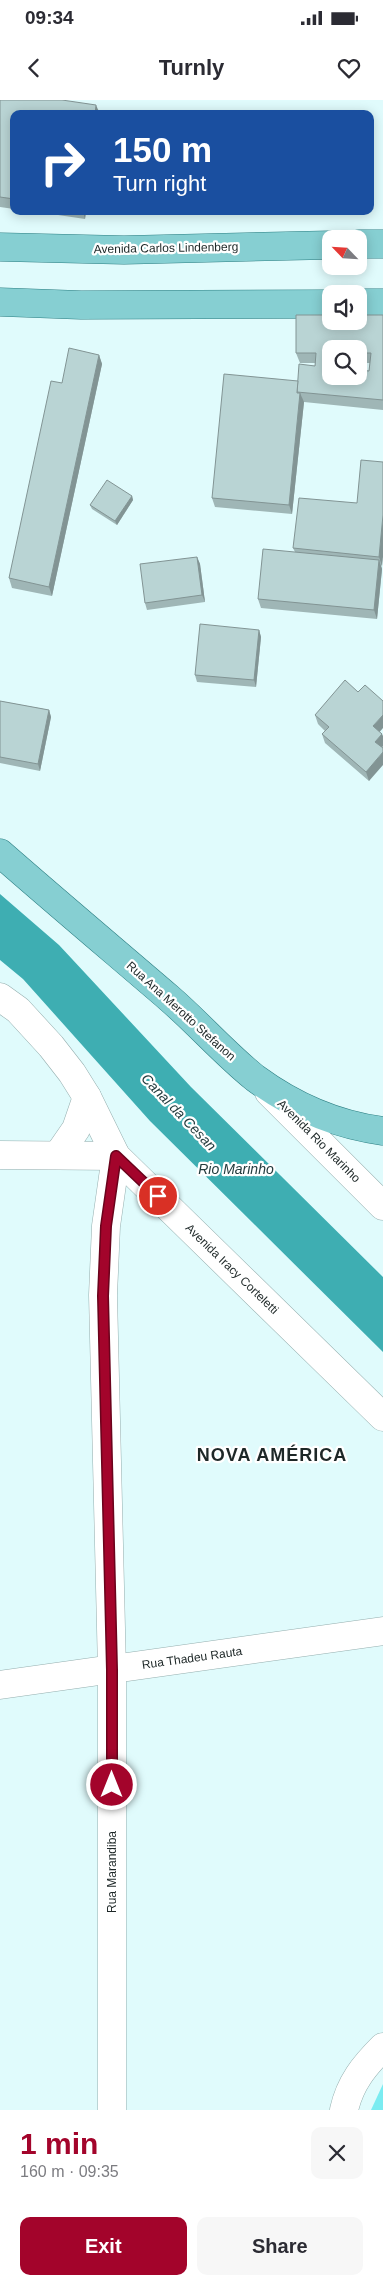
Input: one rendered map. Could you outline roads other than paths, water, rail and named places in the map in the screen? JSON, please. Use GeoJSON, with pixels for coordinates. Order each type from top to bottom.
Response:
{"type":"FeatureCollection","features":[{"type":"Feature","properties":{"kind":"main road"},"geometry":{"type":"LineString","coordinates":[[368,244],[383,244]]}},
{"type":"Feature","properties":{"kind":"main road","name":"Avenida Carlos Lindenberg"},"geometry":{"type":"LineString","coordinates":[[0,247],[124,250],[322,245]]}},
{"type":"Feature","properties":{"kind":"main road"},"geometry":{"type":"LineString","coordinates":[[0,302],[81,305],[322,304]]}},
{"type":"Feature","properties":{"kind":"main road"},"geometry":{"type":"LineString","coordinates":[[367,303],[383,303]]}},
{"type":"Feature","properties":{"kind":"main road","name":"Rua Ana Merotto Stefanon"},"geometry":{"type":"LineString","coordinates":[[0,853],[185,1012],[254,1077],[291,1101],[311,1111],[352,1125],[383,1132]]}},
{"type":"Feature","properties":{"kind":"street"},"geometry":{"type":"LineString","coordinates":[[0,241],[45,249]]}},
{"type":"Feature","properties":{"kind":"street","name":"Avenida Iracy Corteletti"},"geometry":{"type":"LineString","coordinates":[[0,997],[18,1010],[72,1073],[87,1097],[116,1156],[383,1417]]}},
{"type":"Feature","properties":{"kind":"street","name":"Avenida Rio Marinho"},"geometry":{"type":"LineString","coordinates":[[254,1077],[383,1206]]}},
{"type":"Feature","properties":{"kind":"street"},"geometry":{"type":"LineString","coordinates":[[58,1155],[76,1128],[87,1097]]}},
{"type":"Feature","properties":{"kind":"street"},"geometry":{"type":"LineString","coordinates":[[0,1155],[116,1156]]}},
{"type":"Feature","properties":{"kind":"street","name":"Rua Marandiba"},"geometry":{"type":"LineString","coordinates":[[112,2110],[112,1670],[103,1296],[106,1226],[116,1156]]}},
{"type":"Feature","properties":{"kind":"street","name":"Rua Thadeu Rauta"},"geometry":{"type":"LineString","coordinates":[[0,1685],[383,1631]]}},
{"type":"Feature","properties":{"kind":"street"},"geometry":{"type":"LineString","coordinates":[[344,2110],[348,2094],[362,2068],[383,2047]]}},
{"type":"Feature","properties":{"kind":"water","name":"Rio Marinho"},"geometry":{"type":"Polygon","coordinates":[[[0,894],[59,945],[191,1087],[383,1277],[383,1352],[150,1121],[23,979],[0,960],[0,894]]]}},
{"type":"Feature","properties":{"kind":"district","name":"NOVA AMÉRICA"},"geometry":{"type":"Point","coordinates":[272,1455]}},
{"type":"Feature","properties":{"kind":"water label","name":"Canal da Cesan"},"geometry":{"type":"Point","coordinates":[179,1112]}}]}
